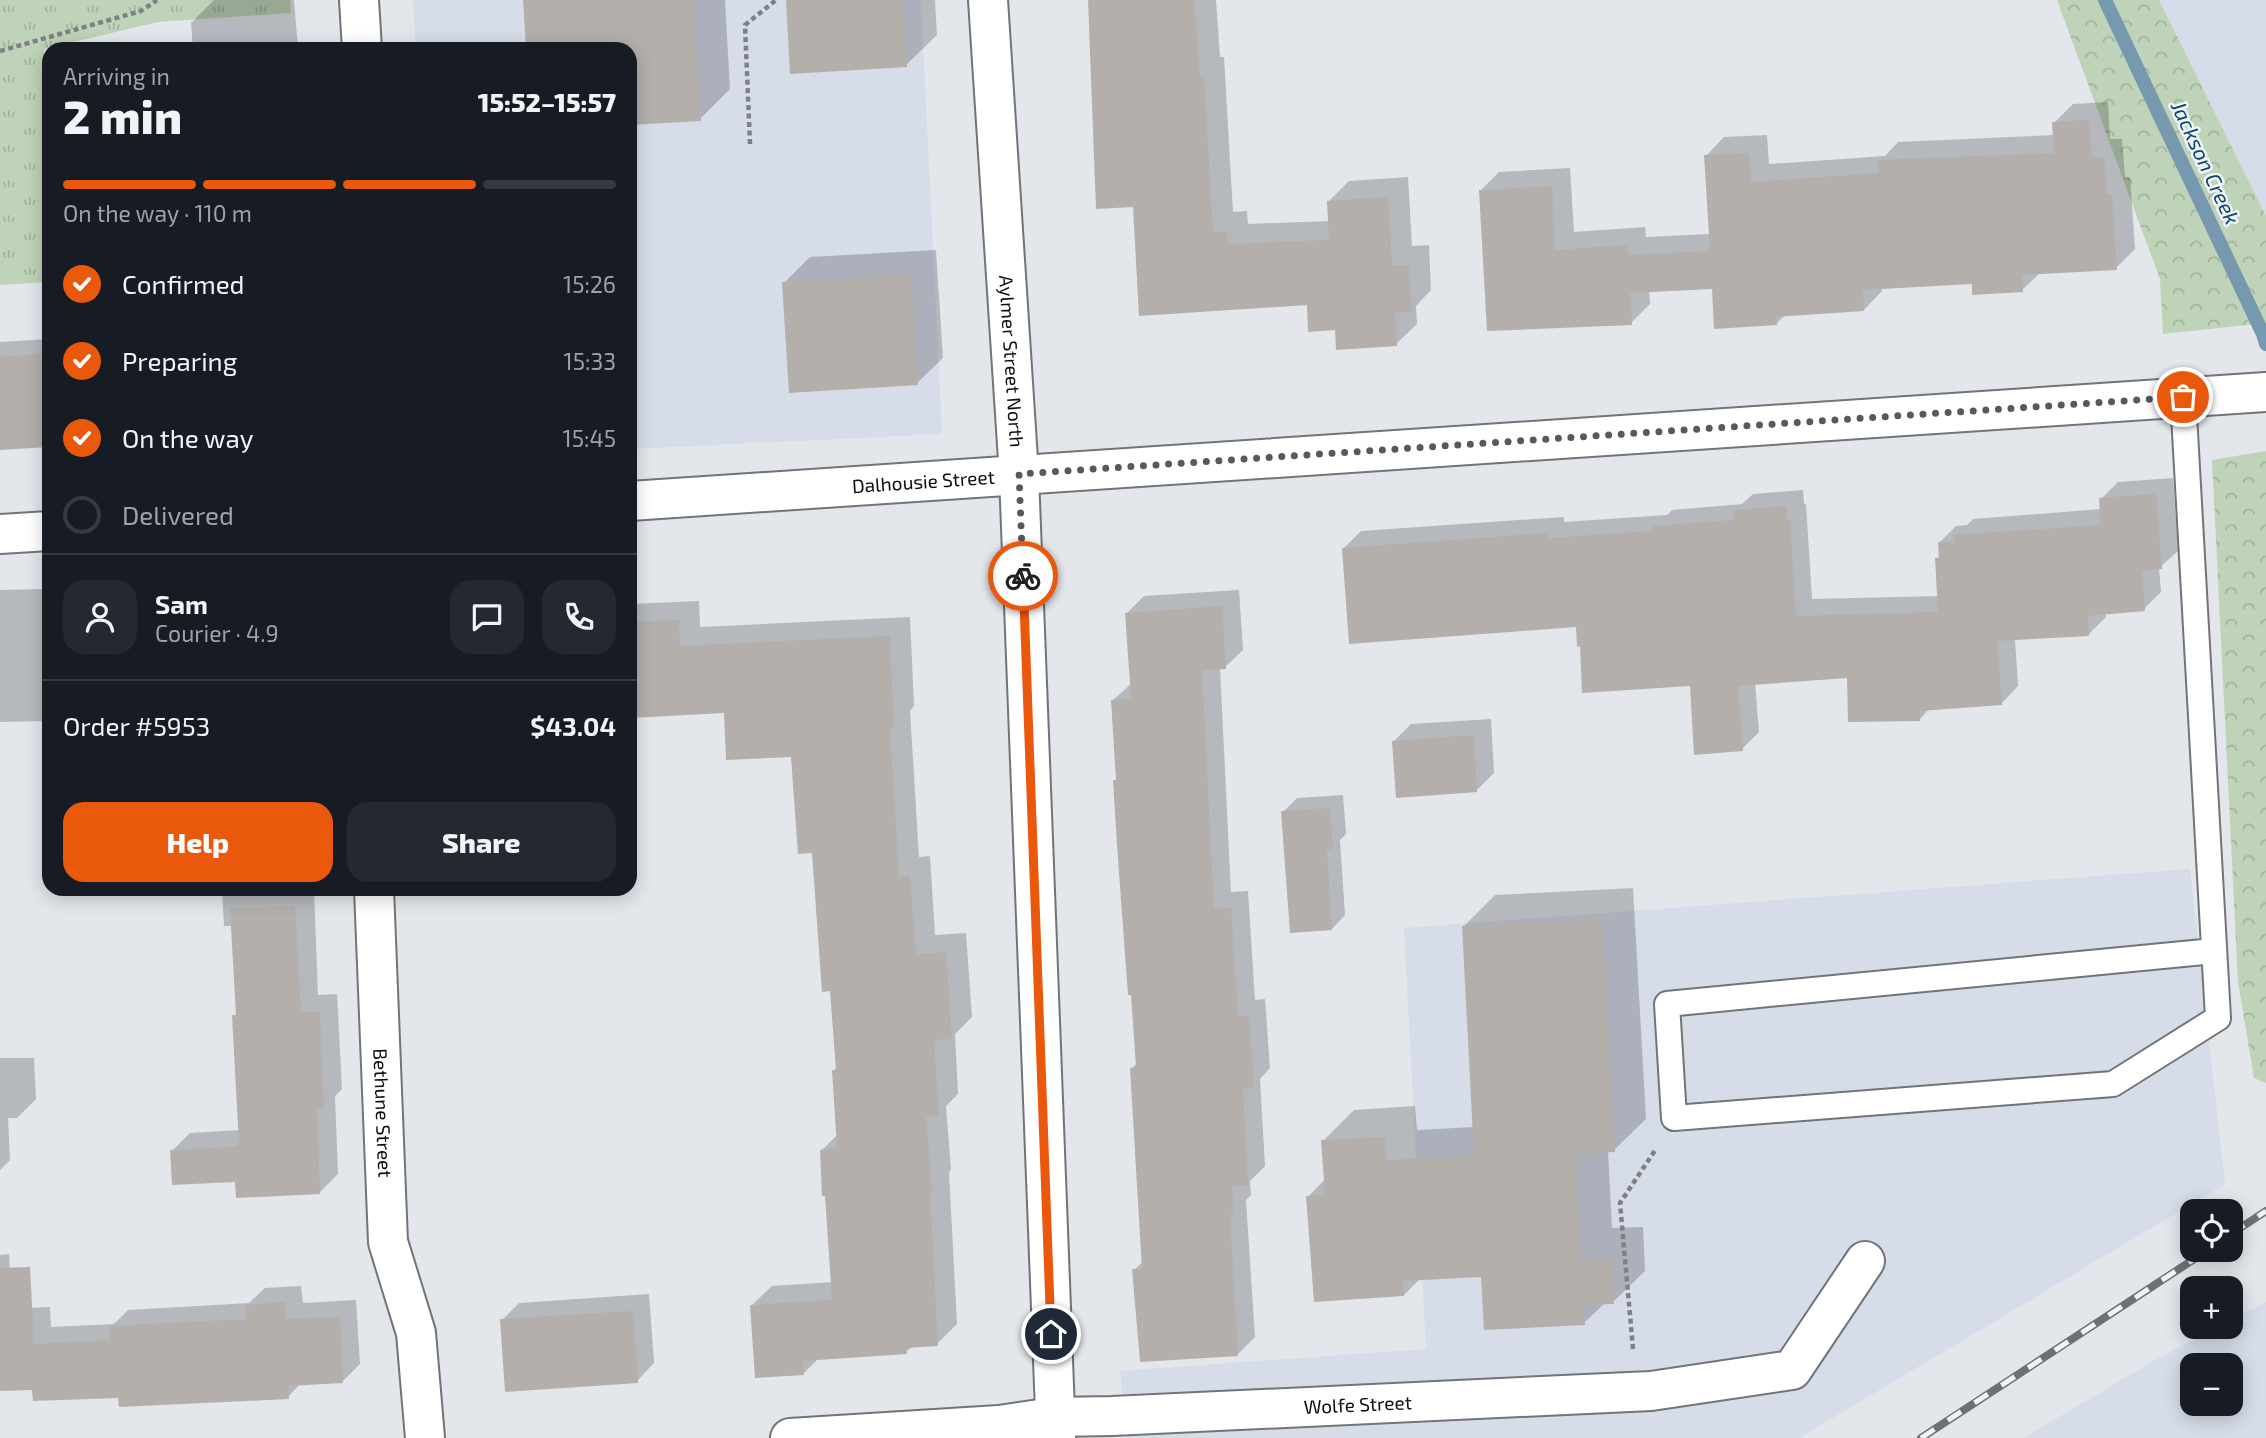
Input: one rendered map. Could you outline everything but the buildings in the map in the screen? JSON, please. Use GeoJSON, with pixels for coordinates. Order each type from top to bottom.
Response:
{"type":"FeatureCollection","features":[{"type":"Feature","properties":{"kind":"street"},"geometry":{"type":"LineString","coordinates":[[359,0],[362,42]]}},
{"type":"Feature","properties":{"kind":"street","name":"Aylmer Street North"},"geometry":{"type":"LineString","coordinates":[[988,0],[1019,474],[1055,1427]]}},
{"type":"Feature","properties":{"kind":"street","name":"Dalhousie Street"},"geometry":{"type":"LineString","coordinates":[[637,500],[2248,393]]}},
{"type":"Feature","properties":{"kind":"street"},"geometry":{"type":"LineString","coordinates":[[0,534],[42,531]]}},
{"type":"Feature","properties":{"kind":"street","name":"Bethune Street"},"geometry":{"type":"LineString","coordinates":[[374,896],[388,1242],[416,1333],[425,1438]]}},
{"type":"Feature","properties":{"kind":"street","name":"Wolfe Street"},"geometry":{"type":"LineString","coordinates":[[790,1438],[999,1425],[1055,1427],[1126,1415],[1651,1391],[1792,1370],[1865,1261]]}},
{"type":"Feature","properties":{"kind":"lane"},"geometry":{"type":"LineString","coordinates":[[2183,397],[2218,1018],[2113,1084],[1674,1118],[1667,1004],[2214,951]]}},
{"type":"Feature","properties":{"kind":"path"},"geometry":{"type":"LineString","coordinates":[[0,51],[141,11],[157,0]]}},
{"type":"Feature","properties":{"kind":"path"},"geometry":{"type":"LineString","coordinates":[[750,144],[745,26],[776,0]]}},
{"type":"Feature","properties":{"kind":"path"},"geometry":{"type":"LineString","coordinates":[[1633,1350],[1619,1203],[1674,1118]]}},
{"type":"Feature","properties":{"kind":"shaded area"},"geometry":{"type":"Polygon","coordinates":[[[413,0],[921,0],[942,434],[637,449],[637,42],[416,42],[413,0]]]}},
{"type":"Feature","properties":{"kind":"shaded area"},"geometry":{"type":"Polygon","coordinates":[[[2159,0],[2266,0],[2266,216],[2159,0]]]}},
{"type":"Feature","properties":{"kind":"shaded area"},"geometry":{"type":"Polygon","coordinates":[[[2190,869],[2225,1184],[2200,1199],[2180,1199],[2180,1211],[1799,1438],[1126,1438],[1120,1371],[1426,1349],[1404,928],[2190,869]]]}},
{"type":"Feature","properties":{"kind":"shaded area"},"geometry":{"type":"Polygon","coordinates":[[[2266,1302],[2266,1438],[2023,1438],[2195,1339],[2243,1339],[2243,1314],[2266,1302]]]}},
{"type":"Feature","properties":{"kind":"green space"},"geometry":{"type":"Polygon","coordinates":[[[0,0],[290,0],[291,13],[158,22],[74,42],[42,42],[42,282],[0,285],[0,0]]]}},
{"type":"Feature","properties":{"kind":"green space"},"geometry":{"type":"Polygon","coordinates":[[[2057,0],[2159,0],[2266,216],[2266,323],[2163,334],[2160,279],[2057,0]]]}},
{"type":"Feature","properties":{"kind":"green space"},"geometry":{"type":"Polygon","coordinates":[[[2266,451],[2266,1083],[2254,1078],[2238,982],[2212,460],[2266,451]]]}},
{"type":"Feature","properties":{"kind":"waterway","name":"Jackson Creek"},"geometry":{"type":"LineString","coordinates":[[2105,0],[2266,344]]}},
{"type":"Feature","properties":{"kind":"railway"},"geometry":{"type":"LineString","coordinates":[[2243,1226],[2266,1211]]}},
{"type":"Feature","properties":{"kind":"railway"},"geometry":{"type":"LineString","coordinates":[[1921,1438],[2190,1262]]}},
{"type":"Feature","properties":{"kind":"way so far"},"geometry":{"type":"LineString","coordinates":[[1023,576],[1019,474],[2183,397]]}},
{"type":"Feature","properties":{"kind":"route"},"geometry":{"type":"LineString","coordinates":[[1023,576],[1051,1334]]}}]}
